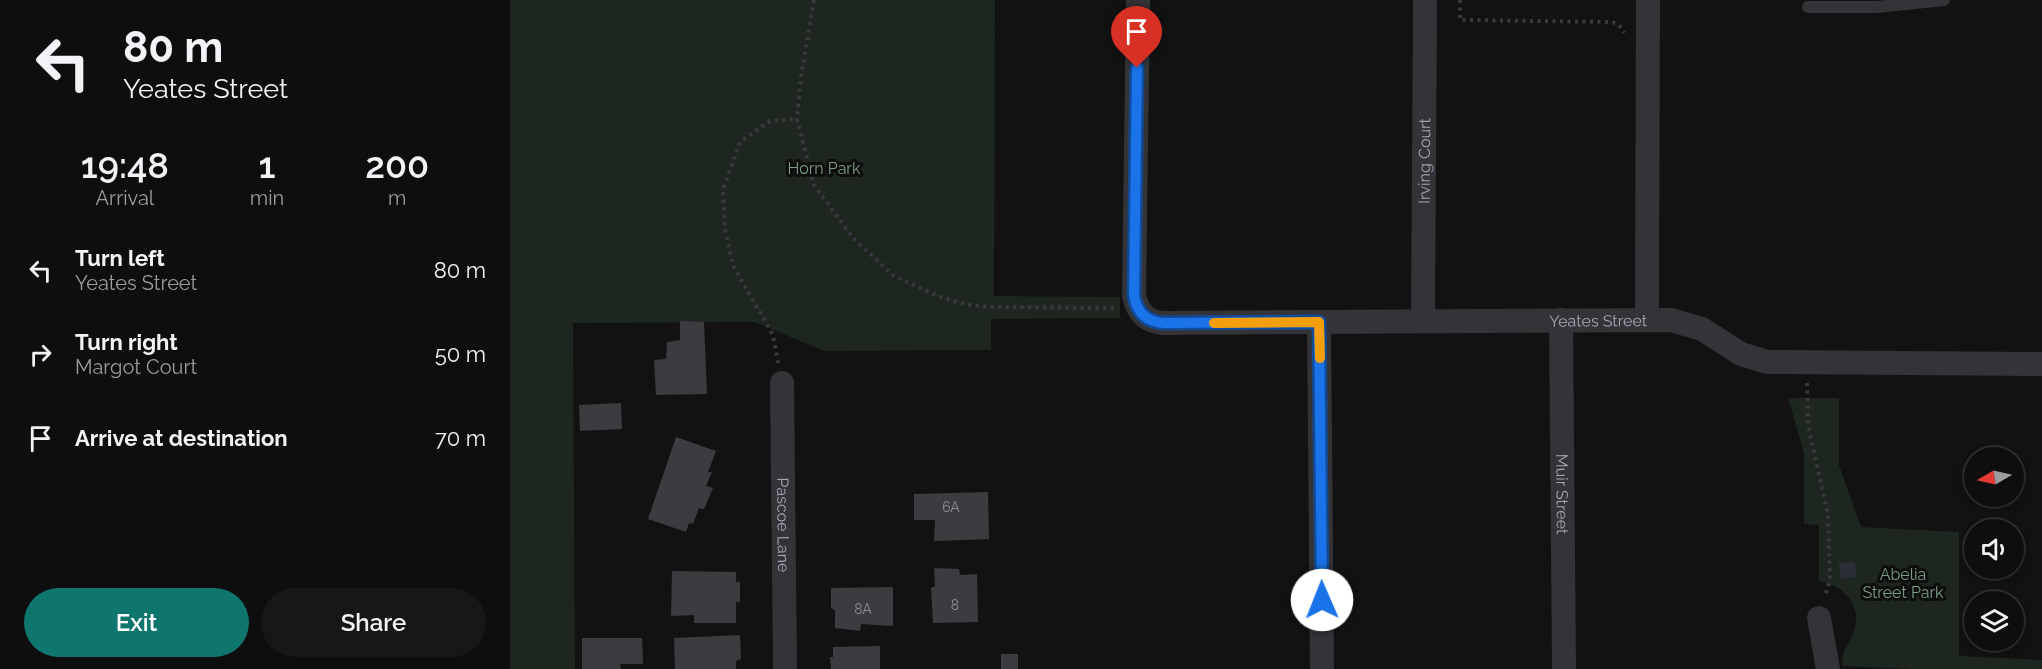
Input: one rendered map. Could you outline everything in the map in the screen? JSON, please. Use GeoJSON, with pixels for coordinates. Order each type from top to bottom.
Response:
{"type":"FeatureCollection","features":[{"type":"Feature","properties":{"kind":"street"},"geometry":{"type":"LineString","coordinates":[[1138,0],[1134,296],[1144,316]]}},
{"type":"Feature","properties":{"kind":"street","name":"Irving Court"},"geometry":{"type":"LineString","coordinates":[[1423,321],[1425,0]]}},
{"type":"Feature","properties":{"kind":"street"},"geometry":{"type":"LineString","coordinates":[[1647,320],[1648,0]]}},
{"type":"Feature","properties":{"kind":"street","name":"Yeates Street"},"geometry":{"type":"LineString","coordinates":[[1144,316],[1164,323],[1671,320],[1702,329],[1730,348],[1753,359],[1780,364],[2042,364]]}},
{"type":"Feature","properties":{"kind":"street","name":"Muir Street"},"geometry":{"type":"LineString","coordinates":[[1560,320],[1564,669]]}},
{"type":"Feature","properties":{"kind":"street"},"geometry":{"type":"LineString","coordinates":[[1319,322],[1322,669]]}},
{"type":"Feature","properties":{"kind":"street","name":"Pascoe Lane"},"geometry":{"type":"LineString","coordinates":[[782,383],[784,669]]}},
{"type":"Feature","properties":{"kind":"street"},"geometry":{"type":"LineString","coordinates":[[1819,618],[1828,669]]}},
{"type":"Feature","properties":{"kind":"lane"},"geometry":{"type":"LineString","coordinates":[[1808,6],[1877,7],[1944,0]]}},
{"type":"Feature","properties":{"kind":"path"},"geometry":{"type":"LineString","coordinates":[[814,0],[801,75],[797,119],[814,185],[853,238],[894,276],[943,298],[968,305],[1121,308],[1144,316]]}},
{"type":"Feature","properties":{"kind":"path"},"geometry":{"type":"LineString","coordinates":[[1460,0],[1460,20],[1612,22],[1619,25],[1625,36],[1648,30]]}},
{"type":"Feature","properties":{"kind":"path"},"geometry":{"type":"LineString","coordinates":[[782,383],[773,335],[733,266],[725,229],[723,190],[740,142],[770,122],[797,119]]}},
{"type":"Feature","properties":{"kind":"path"},"geometry":{"type":"LineString","coordinates":[[1807,363],[1808,425],[1828,515],[1830,579],[1819,618]]}},
{"type":"Feature","properties":{"kind":"green space","name":"Horn Park"},"geometry":{"type":"Polygon","coordinates":[[[510,0],[995,0],[994,296],[1120,297],[1120,318],[991,319],[991,350],[824,351],[755,322],[573,323],[575,669],[510,669],[510,0]]]}},
{"type":"Feature","properties":{"kind":"green space","name":"Abelia Street Park"},"geometry":{"type":"Polygon","coordinates":[[[1788,398],[1839,398],[1839,465],[1861,527],[1959,532],[1959,656],[2042,660],[2042,669],[1910,669],[1842,666],[1844,651],[1854,631],[1856,613],[1849,598],[1843,592],[1828,583],[1819,581],[1819,525],[1804,524],[1804,453],[1788,398]]]}},
{"type":"Feature","properties":{"kind":"shaded area"},"geometry":{"type":"Polygon","coordinates":[[[1855,562],[1856,577],[1840,579],[1839,563],[1855,562]]]}},
{"type":"Feature","properties":{"kind":"building"},"geometry":{"type":"Polygon","coordinates":[[[680,321],[704,322],[707,394],[656,395],[654,360],[666,359],[667,342],[680,340],[680,321]]]}},
{"type":"Feature","properties":{"kind":"building"},"geometry":{"type":"Polygon","coordinates":[[[621,403],[622,429],[580,431],[579,405],[621,403]]]}},
{"type":"Feature","properties":{"kind":"building"},"geometry":{"type":"Polygon","coordinates":[[[676,437],[716,451],[708,472],[712,472],[706,486],[713,488],[704,509],[699,508],[693,524],[689,523],[686,532],[648,519],[676,437]]]}},
{"type":"Feature","properties":{"kind":"building"},"geometry":{"type":"Polygon","coordinates":[[[988,492],[989,539],[934,541],[935,520],[914,520],[914,494],[988,492]]]}},
{"type":"Feature","properties":{"kind":"building"},"geometry":{"type":"Polygon","coordinates":[[[934,568],[959,569],[960,575],[977,574],[978,622],[933,623],[931,588],[935,586],[934,568]]]}},
{"type":"Feature","properties":{"kind":"building"},"geometry":{"type":"Polygon","coordinates":[[[672,571],[736,572],[736,582],[740,582],[740,602],[736,602],[736,623],[694,623],[694,615],[671,616],[672,571]]]}},
{"type":"Feature","properties":{"kind":"building"},"geometry":{"type":"Polygon","coordinates":[[[893,587],[893,626],[861,624],[860,631],[835,628],[835,610],[831,608],[831,588],[893,587]]]}},
{"type":"Feature","properties":{"kind":"building"},"geometry":{"type":"Polygon","coordinates":[[[740,635],[741,659],[736,661],[736,669],[675,669],[674,638],[740,635]]]}},
{"type":"Feature","properties":{"kind":"building"},"geometry":{"type":"Polygon","coordinates":[[[582,638],[642,638],[643,664],[620,664],[621,669],[582,669],[582,638]]]}},
{"type":"Feature","properties":{"kind":"building"},"geometry":{"type":"Polygon","coordinates":[[[880,646],[880,669],[831,669],[830,657],[833,657],[833,647],[880,646]]]}},
{"type":"Feature","properties":{"kind":"building"},"geometry":{"type":"Polygon","coordinates":[[[1001,654],[1018,654],[1018,669],[1001,669],[1001,654]]]}},
{"type":"Feature","properties":{"kind":"slow traffic"},"geometry":{"type":"LineString","coordinates":[[1214,323],[1319,322],[1320,358]]}},
{"type":"Feature","properties":{"kind":"route"},"geometry":{"type":"LineString","coordinates":[[1137,68],[1134,296],[1139,311],[1151,320],[1164,323],[1319,322],[1322,600]]}}]}
